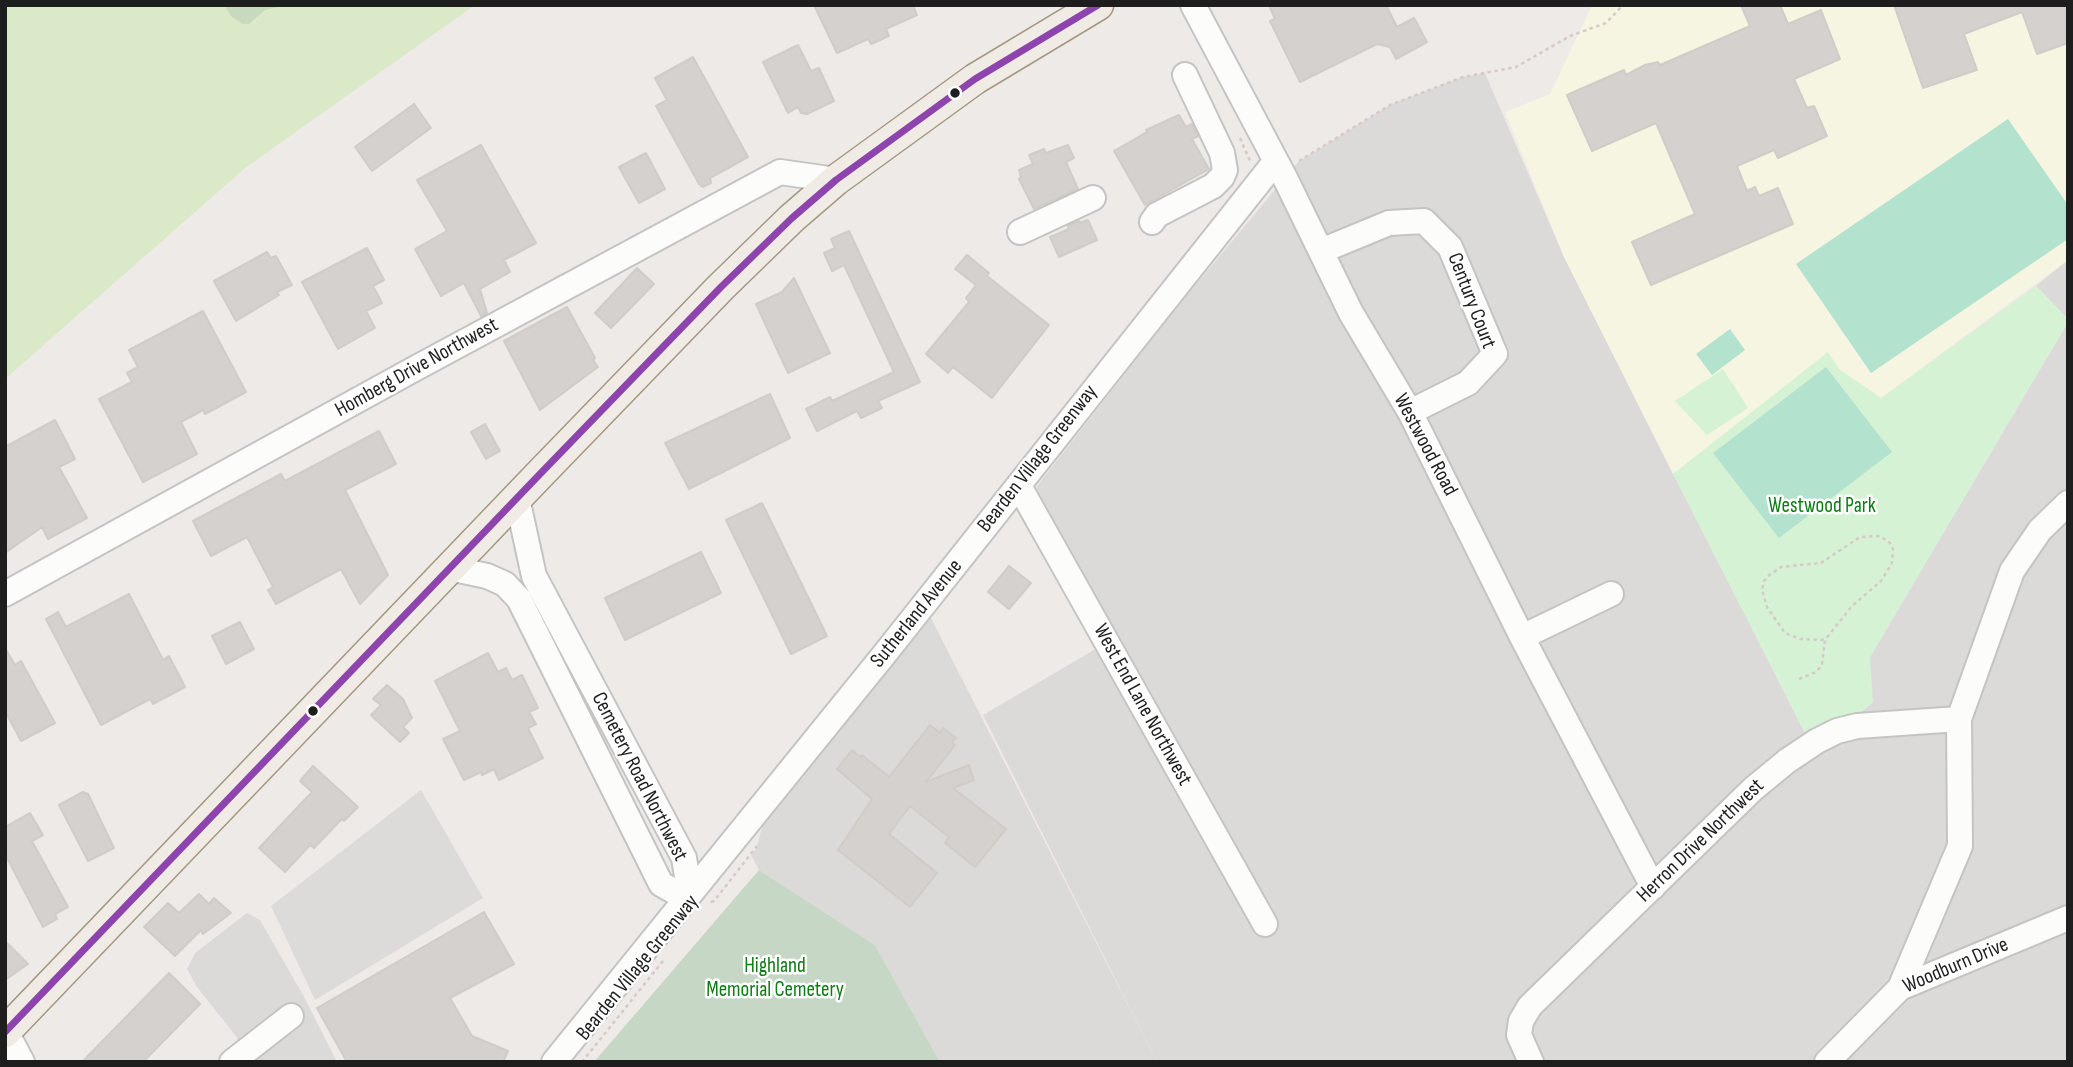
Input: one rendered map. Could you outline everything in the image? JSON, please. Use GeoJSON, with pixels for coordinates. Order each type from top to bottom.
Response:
{"type":"FeatureCollection","features":[{"type":"Feature","properties":{"kind":"main road"},"geometry":{"type":"LineString","coordinates":[[6,1031],[449,568],[721,287],[792,218],[836,180],[975,79],[1097,5]]}},
{"type":"Feature","properties":{"kind":"street","name":"Westwood Road"},"geometry":{"type":"LineString","coordinates":[[1193,5],[1351,313],[1409,412],[1522,637],[1653,887]]}},
{"type":"Feature","properties":{"kind":"street"},"geometry":{"type":"LineString","coordinates":[[1152,222],[1157,215],[1213,186],[1225,170],[1222,153],[1185,75]]}},
{"type":"Feature","properties":{"kind":"street","name":"Sutherland Avenue"},"geometry":{"type":"LineString","coordinates":[[554,1062],[695,901],[1018,486],[1280,170]]}},
{"type":"Feature","properties":{"kind":"street","name":"Homberg Drive Northwest"},"geometry":{"type":"LineString","coordinates":[[5,594],[406,373],[780,172],[836,180]]}},
{"type":"Feature","properties":{"kind":"street"},"geometry":{"type":"LineString","coordinates":[[1020,232],[1093,198]]}},
{"type":"Feature","properties":{"kind":"street","name":"Century Court"},"geometry":{"type":"LineString","coordinates":[[1321,251],[1389,223],[1423,221],[1450,247],[1495,354],[1468,383],[1409,412]]}},
{"type":"Feature","properties":{"kind":"street","name":"West End Lane Northwest"},"geometry":{"type":"LineString","coordinates":[[1018,486],[1265,924]]}},
{"type":"Feature","properties":{"kind":"street","name":"Cemetery Road Northwest"},"geometry":{"type":"LineString","coordinates":[[517,498],[534,576],[684,858],[695,901]]}},
{"type":"Feature","properties":{"kind":"street"},"geometry":{"type":"LineString","coordinates":[[1900,988],[1960,846],[1959,719],[2012,571],[2040,530],[2068,503]]}},
{"type":"Feature","properties":{"kind":"street","name":"Cemetery Road Northwest"},"geometry":{"type":"LineString","coordinates":[[449,568],[487,576],[505,584],[519,599],[661,884],[695,901]]}},
{"type":"Feature","properties":{"kind":"street"},"geometry":{"type":"LineString","coordinates":[[1522,637],[1611,593]]}},
{"type":"Feature","properties":{"kind":"street","name":"Herron Drive Northwest"},"geometry":{"type":"LineString","coordinates":[[1531,1062],[1519,1035],[1521,1021],[1530,1006],[1753,789],[1817,741],[1857,726],[1959,719]]}},
{"type":"Feature","properties":{"kind":"street","name":"Woodburn Drive"},"geometry":{"type":"LineString","coordinates":[[1827,1062],[1900,988],[2066,923]]}},
{"type":"Feature","properties":{"kind":"street"},"geometry":{"type":"LineString","coordinates":[[232,1062],[291,1016]]}},
{"type":"Feature","properties":{"kind":"street"},"geometry":{"type":"LineString","coordinates":[[6,1031],[22,1062]]}},
{"type":"Feature","properties":{"kind":"path"},"geometry":{"type":"LineString","coordinates":[[1280,170],[1298,162],[1390,105],[1463,78],[1516,67],[1570,36],[1606,23],[1623,5]]}},
{"type":"Feature","properties":{"kind":"path"},"geometry":{"type":"LineString","coordinates":[[1799,679],[1816,672],[1822,665],[1825,640],[1852,606],[1881,581],[1892,563],[1893,549],[1890,543],[1880,536],[1860,537],[1821,563],[1781,567],[1764,581],[1762,590],[1767,607],[1785,633],[1800,639],[1825,640]]}},
{"type":"Feature","properties":{"kind":"path","name":"Bearden Village Greenway"},"geometry":{"type":"LineString","coordinates":[[695,901],[714,901],[756,849],[758,841]]}},
{"type":"Feature","properties":{"kind":"path","name":"Bearden Village Greenway"},"geometry":{"type":"LineString","coordinates":[[582,1062],[668,955]]}},
{"type":"Feature","properties":{"kind":"shaded area"},"geometry":{"type":"Polygon","coordinates":[[[1592,5],[2068,5],[2068,260],[1881,398],[1839,369],[1828,353],[1673,474],[1564,257],[1505,112],[1550,94],[1592,5]]]}},
{"type":"Feature","properties":{"kind":"shaded area"},"geometry":{"type":"Polygon","coordinates":[[[1485,73],[1564,257],[1807,737],[1870,657],[2068,322],[2068,1062],[1157,1062],[983,715],[1099,647],[1019,515],[1040,482],[1183,300],[1298,162],[1390,105],[1463,77],[1485,73]]]}},
{"type":"Feature","properties":{"kind":"shaded area"},"geometry":{"type":"Polygon","coordinates":[[[2068,260],[2068,319],[2036,286],[2068,260]]]}},
{"type":"Feature","properties":{"kind":"shaded area"},"geometry":{"type":"Polygon","coordinates":[[[931,618],[1157,1062],[940,1062],[875,945],[759,870],[751,855],[756,849],[763,824],[931,618]]]}},
{"type":"Feature","properties":{"kind":"shaded area"},"geometry":{"type":"Polygon","coordinates":[[[421,790],[483,898],[315,1000],[271,906],[421,790]]]}},
{"type":"Feature","properties":{"kind":"shaded area"},"geometry":{"type":"Polygon","coordinates":[[[247,913],[260,920],[337,1062],[247,1062],[249,1060],[235,1035],[197,987],[187,969],[195,953],[247,913]]]}},
{"type":"Feature","properties":{"kind":"green space"},"geometry":{"type":"Polygon","coordinates":[[[5,5],[475,5],[245,168],[5,379],[5,5]]]}},
{"type":"Feature","properties":{"kind":"green space"},"geometry":{"type":"Polygon","coordinates":[[[229,5],[287,5],[265,10],[249,24],[242,24],[231,16],[226,8],[229,5]]]}},
{"type":"Feature","properties":{"kind":"green space"},"geometry":{"type":"Polygon","coordinates":[[[2008,119],[2068,205],[2068,239],[1871,373],[1796,264],[2008,119]]]}},
{"type":"Feature","properties":{"kind":"green space","name":"Westwood Park"},"geometry":{"type":"Polygon","coordinates":[[[2036,286],[2068,322],[1870,657],[1873,702],[1857,716],[1807,737],[1673,474],[1828,352],[1839,369],[1881,398],[2036,286]]]}},
{"type":"Feature","properties":{"kind":"green space"},"geometry":{"type":"Polygon","coordinates":[[[1730,329],[1745,350],[1712,375],[1696,354],[1730,329]]]}},
{"type":"Feature","properties":{"kind":"green space"},"geometry":{"type":"Polygon","coordinates":[[[1826,367],[1892,452],[1779,538],[1713,453],[1826,367]]]}},
{"type":"Feature","properties":{"kind":"green space"},"geometry":{"type":"Polygon","coordinates":[[[1723,369],[1748,408],[1707,435],[1675,401],[1723,369]]]}},
{"type":"Feature","properties":{"kind":"green space","name":"Highland Memorial Cemetery"},"geometry":{"type":"Polygon","coordinates":[[[759,870],[875,945],[940,1062],[594,1062],[759,870]]]}},
{"type":"Feature","properties":{"kind":"building"},"geometry":{"type":"Polygon","coordinates":[[[814,5],[913,5],[917,15],[886,29],[889,36],[871,44],[868,39],[837,53],[814,5]]]}},
{"type":"Feature","properties":{"kind":"building"},"geometry":{"type":"Polygon","coordinates":[[[1269,5],[1386,5],[1397,27],[1414,18],[1427,42],[1396,59],[1390,47],[1377,44],[1300,82],[1270,21],[1275,19],[1269,5]]]}},
{"type":"Feature","properties":{"kind":"building"},"geometry":{"type":"Polygon","coordinates":[[[1741,5],[1780,5],[1788,24],[1821,10],[1840,59],[1794,79],[1807,108],[1814,106],[1827,136],[1778,158],[1774,150],[1737,166],[1747,191],[1755,187],[1759,196],[1778,188],[1793,224],[1651,285],[1632,242],[1695,214],[1656,123],[1592,151],[1567,95],[1624,70],[1626,75],[1645,65],[1658,62],[1660,65],[1750,26],[1741,5]]]}},
{"type":"Feature","properties":{"kind":"building"},"geometry":{"type":"Polygon","coordinates":[[[1894,5],[2065,5],[2068,14],[2068,43],[2037,54],[2022,12],[1964,34],[1977,70],[1923,88],[1894,5]]]}},
{"type":"Feature","properties":{"kind":"building"},"geometry":{"type":"Polygon","coordinates":[[[798,45],[811,71],[819,68],[834,101],[807,114],[801,113],[798,107],[788,113],[763,62],[798,45]]]}},
{"type":"Feature","properties":{"kind":"building"},"geometry":{"type":"Polygon","coordinates":[[[693,57],[748,157],[710,178],[711,183],[703,187],[656,106],[667,100],[655,78],[693,57]]]}},
{"type":"Feature","properties":{"kind":"building"},"geometry":{"type":"Polygon","coordinates":[[[414,104],[431,128],[372,171],[355,147],[414,104]]]}},
{"type":"Feature","properties":{"kind":"building"},"geometry":{"type":"Polygon","coordinates":[[[1179,115],[1186,127],[1192,124],[1198,136],[1192,139],[1209,169],[1145,205],[1114,151],[1147,132],[1146,130],[1179,115]]]}},
{"type":"Feature","properties":{"kind":"building"},"geometry":{"type":"Polygon","coordinates":[[[481,145],[536,243],[504,260],[510,272],[480,289],[487,313],[481,316],[464,283],[441,296],[415,249],[447,231],[417,180],[481,145]]]}},
{"type":"Feature","properties":{"kind":"building"},"geometry":{"type":"Polygon","coordinates":[[[1068,145],[1074,158],[1066,162],[1078,189],[1034,209],[1019,179],[1019,170],[1033,164],[1029,155],[1044,149],[1046,153],[1068,145]]]}},
{"type":"Feature","properties":{"kind":"building"},"geometry":{"type":"Polygon","coordinates":[[[646,153],[665,189],[639,203],[619,167],[646,153]]]}},
{"type":"Feature","properties":{"kind":"building"},"geometry":{"type":"Polygon","coordinates":[[[1088,220],[1097,240],[1059,257],[1050,237],[1069,229],[1068,226],[1079,221],[1088,220]]]}},
{"type":"Feature","properties":{"kind":"building"},"geometry":{"type":"Polygon","coordinates":[[[849,231],[920,382],[878,401],[882,408],[861,418],[857,411],[817,431],[806,409],[830,397],[832,401],[894,372],[844,265],[832,271],[824,253],[835,248],[831,239],[849,231]]]}},
{"type":"Feature","properties":{"kind":"building"},"geometry":{"type":"Polygon","coordinates":[[[367,248],[384,280],[373,286],[382,303],[366,311],[375,328],[338,349],[302,282],[367,248]]]}},
{"type":"Feature","properties":{"kind":"building"},"geometry":{"type":"Polygon","coordinates":[[[267,252],[271,258],[276,256],[292,285],[277,292],[279,295],[236,321],[214,281],[267,252]]]}},
{"type":"Feature","properties":{"kind":"building"},"geometry":{"type":"Polygon","coordinates":[[[967,255],[989,273],[987,276],[1049,325],[992,398],[953,367],[948,373],[926,354],[969,302],[966,298],[976,285],[955,269],[967,255]]]}},
{"type":"Feature","properties":{"kind":"building"},"geometry":{"type":"Polygon","coordinates":[[[637,268],[654,284],[611,328],[595,313],[637,268]]]}},
{"type":"Feature","properties":{"kind":"building"},"geometry":{"type":"Polygon","coordinates":[[[794,278],[830,353],[788,373],[756,304],[782,292],[794,278]]]}},
{"type":"Feature","properties":{"kind":"building"},"geometry":{"type":"Polygon","coordinates":[[[567,307],[598,367],[540,410],[504,341],[567,307]]]}},
{"type":"Feature","properties":{"kind":"building"},"geometry":{"type":"Polygon","coordinates":[[[203,311],[246,392],[205,414],[203,410],[181,422],[197,454],[143,482],[99,399],[132,382],[127,373],[138,367],[129,350],[203,311]]]}},
{"type":"Feature","properties":{"kind":"building"},"geometry":{"type":"Polygon","coordinates":[[[770,394],[790,438],[689,489],[665,443],[770,394]]]}},
{"type":"Feature","properties":{"kind":"building"},"geometry":{"type":"Polygon","coordinates":[[[55,420],[75,459],[59,467],[87,518],[48,539],[42,527],[5,553],[5,447],[55,420]]]}},
{"type":"Feature","properties":{"kind":"building"},"geometry":{"type":"Polygon","coordinates":[[[485,424],[500,451],[486,459],[471,432],[485,424]]]}},
{"type":"Feature","properties":{"kind":"building"},"geometry":{"type":"Polygon","coordinates":[[[379,431],[396,464],[345,490],[388,575],[360,604],[341,569],[276,604],[268,590],[273,587],[247,537],[211,556],[193,521],[281,474],[285,481],[379,431]]]}},
{"type":"Feature","properties":{"kind":"building"},"geometry":{"type":"Polygon","coordinates":[[[762,503],[827,636],[791,654],[726,520],[762,503]]]}},
{"type":"Feature","properties":{"kind":"building"},"geometry":{"type":"Polygon","coordinates":[[[701,552],[721,593],[625,640],[605,598],[701,552]]]}},
{"type":"Feature","properties":{"kind":"building"},"geometry":{"type":"Polygon","coordinates":[[[1009,566],[1031,583],[1009,609],[988,592],[1009,566]]]}},
{"type":"Feature","properties":{"kind":"building"},"geometry":{"type":"Polygon","coordinates":[[[129,594],[163,660],[169,656],[185,687],[153,704],[150,699],[101,725],[46,619],[58,612],[66,627],[129,594]]]}},
{"type":"Feature","properties":{"kind":"building"},"geometry":{"type":"Polygon","coordinates":[[[240,622],[254,649],[226,664],[212,636],[240,622]]]}},
{"type":"Feature","properties":{"kind":"building"},"geometry":{"type":"Polygon","coordinates":[[[5,648],[15,665],[21,661],[55,723],[21,741],[5,711],[5,648]]]}},
{"type":"Feature","properties":{"kind":"building"},"geometry":{"type":"Polygon","coordinates":[[[488,653],[498,672],[506,668],[512,680],[522,675],[538,708],[529,712],[536,724],[528,728],[543,758],[499,780],[494,769],[464,780],[443,739],[460,731],[435,681],[488,653]]]}},
{"type":"Feature","properties":{"kind":"building"},"geometry":{"type":"Polygon","coordinates":[[[387,685],[403,699],[412,718],[403,727],[409,733],[400,742],[371,715],[381,705],[373,699],[387,685]]]}},
{"type":"Feature","properties":{"kind":"building"},"geometry":{"type":"Polygon","coordinates":[[[930,725],[940,733],[943,728],[956,738],[952,742],[955,745],[926,782],[969,765],[974,780],[953,788],[1006,829],[975,867],[945,843],[949,837],[910,806],[889,834],[937,873],[910,907],[838,850],[872,799],[837,769],[852,750],[889,777],[930,725]]]}},
{"type":"Feature","properties":{"kind":"building"},"geometry":{"type":"Polygon","coordinates":[[[313,766],[358,807],[344,821],[342,819],[314,848],[310,845],[285,872],[259,848],[312,792],[300,781],[313,766]]]}},
{"type":"Feature","properties":{"kind":"building"},"geometry":{"type":"Polygon","coordinates":[[[83,792],[88,794],[114,848],[88,861],[59,805],[83,792]]]}},
{"type":"Feature","properties":{"kind":"building"},"geometry":{"type":"Polygon","coordinates":[[[30,813],[43,835],[32,841],[68,907],[55,914],[57,919],[43,927],[5,854],[5,827],[30,813]]]}},
{"type":"Feature","properties":{"kind":"building"},"geometry":{"type":"Polygon","coordinates":[[[199,894],[209,904],[214,898],[231,913],[203,934],[201,930],[175,956],[144,927],[168,903],[179,913],[199,894]]]}},
{"type":"Feature","properties":{"kind":"building"},"geometry":{"type":"Polygon","coordinates":[[[484,912],[514,964],[450,998],[472,1036],[508,1051],[504,1060],[347,1062],[317,1008],[484,912]]]}},
{"type":"Feature","properties":{"kind":"building"},"geometry":{"type":"Polygon","coordinates":[[[5,941],[28,964],[5,980],[5,941]]]}},
{"type":"Feature","properties":{"kind":"building"},"geometry":{"type":"Polygon","coordinates":[[[169,973],[200,1004],[143,1062],[82,1062],[169,973]]]}},
{"type":"Feature","properties":{"kind":"transit line"},"geometry":{"type":"LineString","coordinates":[[5,1032],[540,474],[721,287],[792,218],[836,180],[975,79],[1098,5]]}}]}
